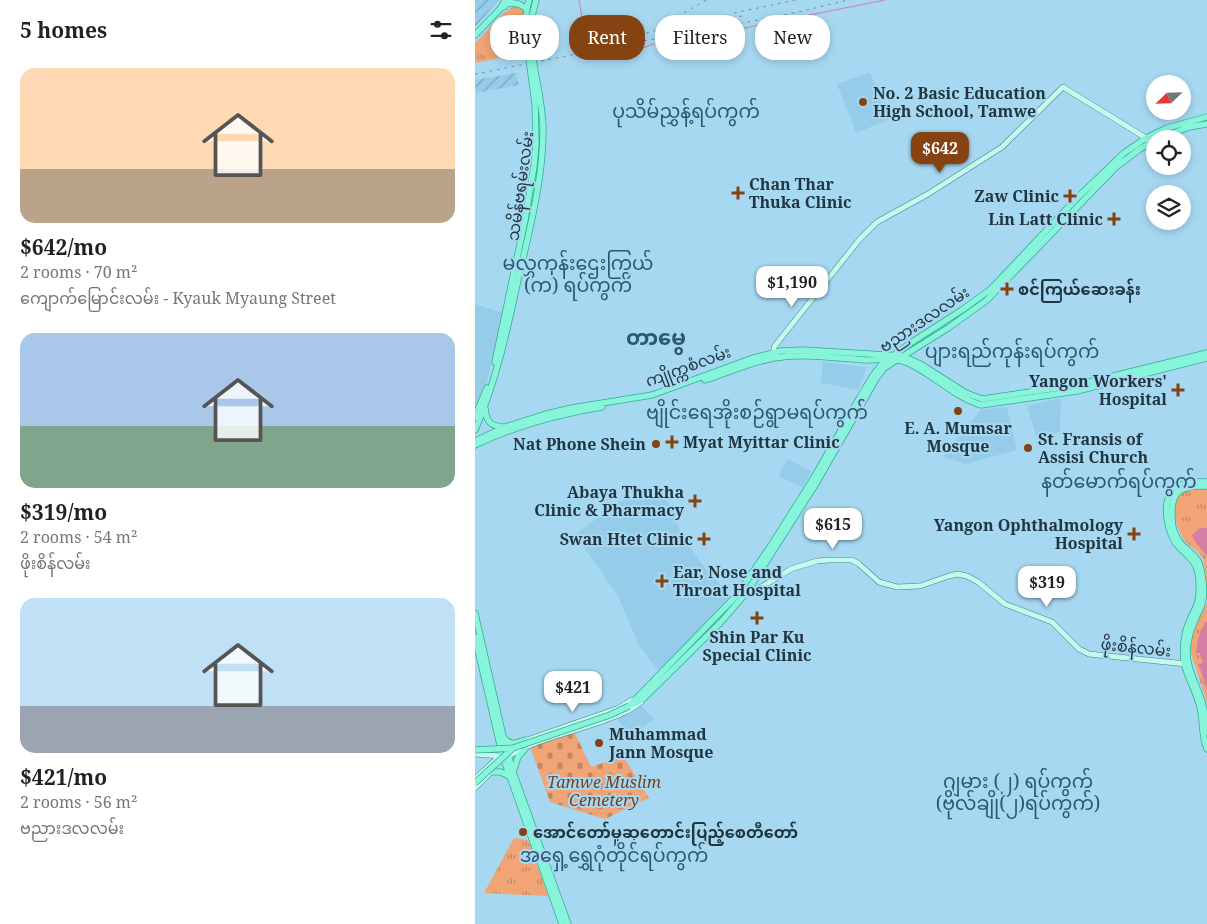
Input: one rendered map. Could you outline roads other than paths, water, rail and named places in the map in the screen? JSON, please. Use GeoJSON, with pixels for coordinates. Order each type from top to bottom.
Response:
{"type":"FeatureCollection","features":[{"type":"Feature","properties":{"kind":"main road"},"geometry":{"type":"LineString","coordinates":[[527,15],[529,0]]}},
{"type":"Feature","properties":{"kind":"main road","name":"သမိန်ဗရမ်းလမ်း"},"geometry":{"type":"LineString","coordinates":[[531,15],[536,0]]}},
{"type":"Feature","properties":{"kind":"main road"},"geometry":{"type":"LineString","coordinates":[[475,35],[508,1],[519,4],[527,9]]}},
{"type":"Feature","properties":{"kind":"main road","name":"သမိန်ဗရမ်းလမ်း"},"geometry":{"type":"LineString","coordinates":[[475,430],[496,373],[509,325],[536,191],[543,128],[541,100],[531,60]]}},
{"type":"Feature","properties":{"kind":"main road"},"geometry":{"type":"LineString","coordinates":[[475,417],[484,398],[495,364],[525,220],[534,166],[536,144],[532,66]]}},
{"type":"Feature","properties":{"kind":"main road"},"geometry":{"type":"LineString","coordinates":[[774,356],[774,347],[859,240],[873,226],[1002,147],[1063,88],[1146,136]]}},
{"type":"Feature","properties":{"kind":"main road","name":"ဗညားဒလလမ်း"},"geometry":{"type":"LineString","coordinates":[[1164,130],[1207,118]]}},
{"type":"Feature","properties":{"kind":"main road","name":"ဗညားဒလလမ်း"},"geometry":{"type":"LineString","coordinates":[[1180,130],[1207,124]]}},
{"type":"Feature","properties":{"kind":"main road","name":"ဗညားဒလလမ်း"},"geometry":{"type":"LineString","coordinates":[[505,753],[525,749],[611,718],[627,711],[641,698],[737,595],[780,536],[832,457],[874,374],[888,360],[895,357],[991,289],[1031,245],[1115,161],[1146,143]]}},
{"type":"Feature","properties":{"kind":"main road","name":"ဗညားဒလလမ်း"},"geometry":{"type":"LineString","coordinates":[[903,356],[948,328],[987,300],[1116,167],[1146,144]]}},
{"type":"Feature","properties":{"kind":"main road"},"geometry":{"type":"LineString","coordinates":[[912,362],[914,349]]}},
{"type":"Feature","properties":{"kind":"main road","name":"ကျိုက္ကစံလမ်း"},"geometry":{"type":"LineString","coordinates":[[475,445],[497,434],[523,425],[577,411],[647,399],[793,350],[903,356],[912,362]]}},
{"type":"Feature","properties":{"kind":"main road"},"geometry":{"type":"LineString","coordinates":[[912,362],[965,393],[982,400],[1077,386],[1207,353]]}},
{"type":"Feature","properties":{"kind":"main road","name":"ကျိုက္ကစံလမ်း"},"geometry":{"type":"LineString","coordinates":[[475,441],[505,427],[572,408],[652,395],[753,358],[815,356],[888,360]]}},
{"type":"Feature","properties":{"kind":"main road","name":"ဗညားဒလလမ်း"},"geometry":{"type":"LineString","coordinates":[[860,403],[881,372],[895,357]]}},
{"type":"Feature","properties":{"kind":"main road","name":"ကျိုက္ကစံလမ်း"},"geometry":{"type":"LineString","coordinates":[[895,357],[912,362]]}},
{"type":"Feature","properties":{"kind":"main road"},"geometry":{"type":"LineString","coordinates":[[912,362],[970,401],[981,404],[1077,390],[1207,358]]}},
{"type":"Feature","properties":{"kind":"main road"},"geometry":{"type":"LineString","coordinates":[[867,360],[874,374]]}},
{"type":"Feature","properties":{"kind":"main road"},"geometry":{"type":"LineString","coordinates":[[485,406],[486,415],[490,423],[505,427]]}},
{"type":"Feature","properties":{"kind":"main road"},"geometry":{"type":"LineString","coordinates":[[1207,482],[1189,482],[1179,486],[1170,495],[1167,502],[1171,535],[1178,547],[1194,561],[1198,574],[1198,603],[1188,624],[1186,664],[1199,707],[1207,750]]}},
{"type":"Feature","properties":{"kind":"main road"},"geometry":{"type":"LineString","coordinates":[[1186,638],[1202,604],[1202,574],[1198,559],[1181,544],[1175,533],[1172,505],[1176,494],[1181,489],[1207,486]]}},
{"type":"Feature","properties":{"kind":"main road","name":"ဗညားဒလလမ်း"},"geometry":{"type":"LineString","coordinates":[[679,659],[721,622],[747,592],[780,536]]}},
{"type":"Feature","properties":{"kind":"main road","name":"ဖိုးစိန်လမ်း"},"geometry":{"type":"LineString","coordinates":[[737,595],[758,589],[791,569],[817,561],[852,560],[879,582],[897,587],[920,586],[958,574],[978,582],[1005,604],[1052,622],[1079,649],[1089,654],[1186,664]]}},
{"type":"Feature","properties":{"kind":"main road"},"geometry":{"type":"LineString","coordinates":[[753,583],[754,588],[758,589]]}},
{"type":"Feature","properties":{"kind":"main road"},"geometry":{"type":"LineString","coordinates":[[475,613],[500,736],[562,924]]}},
{"type":"Feature","properties":{"kind":"main road"},"geometry":{"type":"LineString","coordinates":[[475,636],[485,666]]}},
{"type":"Feature","properties":{"kind":"main road"},"geometry":{"type":"LineString","coordinates":[[1186,664],[1206,715],[1207,732]]}},
{"type":"Feature","properties":{"kind":"main road","name":"ဗညားဒလလမ်း"},"geometry":{"type":"LineString","coordinates":[[505,753],[610,716],[641,698]]}},
{"type":"Feature","properties":{"kind":"main road","name":"ဗညားဒလလမ်း"},"geometry":{"type":"LineString","coordinates":[[505,753],[525,740],[619,708],[641,698]]}},
{"type":"Feature","properties":{"kind":"main road"},"geometry":{"type":"LineString","coordinates":[[500,736],[515,744],[525,740]]}},
{"type":"Feature","properties":{"kind":"main road"},"geometry":{"type":"LineString","coordinates":[[475,754],[485,752],[495,745],[500,736]]}},
{"type":"Feature","properties":{"kind":"main road"},"geometry":{"type":"LineString","coordinates":[[525,749],[518,757],[511,774],[568,924]]}},
{"type":"Feature","properties":{"kind":"main road"},"geometry":{"type":"LineString","coordinates":[[475,750],[505,753]]}},
{"type":"Feature","properties":{"kind":"main road"},"geometry":{"type":"LineString","coordinates":[[475,750],[505,753]]}},
{"type":"Feature","properties":{"kind":"main road"},"geometry":{"type":"LineString","coordinates":[[485,752],[489,760],[489,770]]}},
{"type":"Feature","properties":{"kind":"main road"},"geometry":{"type":"LineString","coordinates":[[475,788],[505,753]]}},
{"type":"Feature","properties":{"kind":"main road"},"geometry":{"type":"LineString","coordinates":[[475,783],[505,753]]}},
{"type":"Feature","properties":{"kind":"main road"},"geometry":{"type":"LineString","coordinates":[[475,779],[489,770],[511,774]]}},
{"type":"Feature","properties":{"kind":"waterway"},"geometry":{"type":"LineString","coordinates":[[579,0],[589,59],[636,51],[653,44],[674,42],[885,0]]}},
{"type":"Feature","properties":{"kind":"railway"},"geometry":{"type":"LineString","coordinates":[[680,15],[706,0]]}},
{"type":"Feature","properties":{"kind":"railway"},"geometry":{"type":"LineString","coordinates":[[734,13],[795,0]]}},
{"type":"Feature","properties":{"kind":"railway"},"geometry":{"type":"LineString","coordinates":[[475,74],[693,33],[848,0]]}},
{"type":"Feature","properties":{"kind":"railway"},"geometry":{"type":"LineString","coordinates":[[645,33],[655,31]]}},
{"type":"Feature","properties":{"kind":"place","name":"No. 2 Basic Education High School, Tamwe"},"geometry":{"type":"Point","coordinates":[863,102]}},
{"type":"Feature","properties":{"kind":"place","name":"Chan Thar Thuka Clinic"},"geometry":{"type":"Point","coordinates":[738,193]}},
{"type":"Feature","properties":{"kind":"place","name":"Zaw Clinic"},"geometry":{"type":"Point","coordinates":[1070,196]}},
{"type":"Feature","properties":{"kind":"place","name":"Lin Latt Clinic"},"geometry":{"type":"Point","coordinates":[1114,219]}},
{"type":"Feature","properties":{"kind":"place","name":"စင်ကြယ်ဆေးခန်း"},"geometry":{"type":"Point","coordinates":[1007,289]}},
{"type":"Feature","properties":{"kind":"place","name":"Yangon Workers' Hospital"},"geometry":{"type":"Point","coordinates":[1178,390]}},
{"type":"Feature","properties":{"kind":"place","name":"E. A. Mumsar Mosque"},"geometry":{"type":"Point","coordinates":[958,411]}},
{"type":"Feature","properties":{"kind":"place","name":"Myat Myittar Clinic"},"geometry":{"type":"Point","coordinates":[672,442]}},
{"type":"Feature","properties":{"kind":"place","name":"Nat Phone Shein"},"geometry":{"type":"Point","coordinates":[656,444]}},
{"type":"Feature","properties":{"kind":"place","name":"St. Fransis of Assisi Church"},"geometry":{"type":"Point","coordinates":[1028,448]}},
{"type":"Feature","properties":{"kind":"place","name":"Abaya Thukha Clinic & Pharmacy"},"geometry":{"type":"Point","coordinates":[695,501]}},
{"type":"Feature","properties":{"kind":"place","name":"Yangon Ophthalmology Hospital"},"geometry":{"type":"Point","coordinates":[1134,534]}},
{"type":"Feature","properties":{"kind":"place","name":"Swan Htet Clinic"},"geometry":{"type":"Point","coordinates":[704,539]}},
{"type":"Feature","properties":{"kind":"place","name":"Ear, Nose and Throat Hospital"},"geometry":{"type":"Point","coordinates":[662,581]}},
{"type":"Feature","properties":{"kind":"place","name":"Shin Par Ku Special Clinic"},"geometry":{"type":"Point","coordinates":[757,618]}},
{"type":"Feature","properties":{"kind":"place","name":"Muhammad Jann Mosque"},"geometry":{"type":"Point","coordinates":[599,743]}},
{"type":"Feature","properties":{"kind":"place","name":"အောင်တော်မူဆုတောင်းပြည့်စေတီတော်"},"geometry":{"type":"Point","coordinates":[523,832]}},
{"type":"Feature","properties":{"kind":"district","name":"ပုသိမ်ညွှန့်ရပ်ကွက်"},"geometry":{"type":"Point","coordinates":[686,111]}},
{"type":"Feature","properties":{"kind":"district","name":"မလွှကုန်းဌေးကြွယ် (က) ရပ်ကွက်"},"geometry":{"type":"Point","coordinates":[578,274]}},
{"type":"Feature","properties":{"kind":"district","name":"တာမွေ"},"geometry":{"type":"Point","coordinates":[656,338]}},
{"type":"Feature","properties":{"kind":"district","name":"ပျားရည်ကုန်းရပ်ကွက်"},"geometry":{"type":"Point","coordinates":[1012,351]}},
{"type":"Feature","properties":{"kind":"district","name":"ဗျိုင်းရေအိုးစဉ်ရွာမရပ်ကွက်"},"geometry":{"type":"Point","coordinates":[757,412]}},
{"type":"Feature","properties":{"kind":"district","name":"နတ်မောက်ရပ်ကွက်"},"geometry":{"type":"Point","coordinates":[1119,481]}},
{"type":"Feature","properties":{"kind":"district","name":"ဂျမား (၂) ရပ်ကွက် (ဗိုလ်ချို(၂)ရပ်ကွက်)"},"geometry":{"type":"Point","coordinates":[1018,792]}},
{"type":"Feature","properties":{"kind":"district","name":"အရှေ့ရွှေဂုံတိုင်ရပ်ကွက်"},"geometry":{"type":"Point","coordinates":[614,855]}},
{"type":"Feature","properties":{"kind":"park label","name":"Tamwe Muslim Cemetery"},"geometry":{"type":"Point","coordinates":[604,791]}}]}
